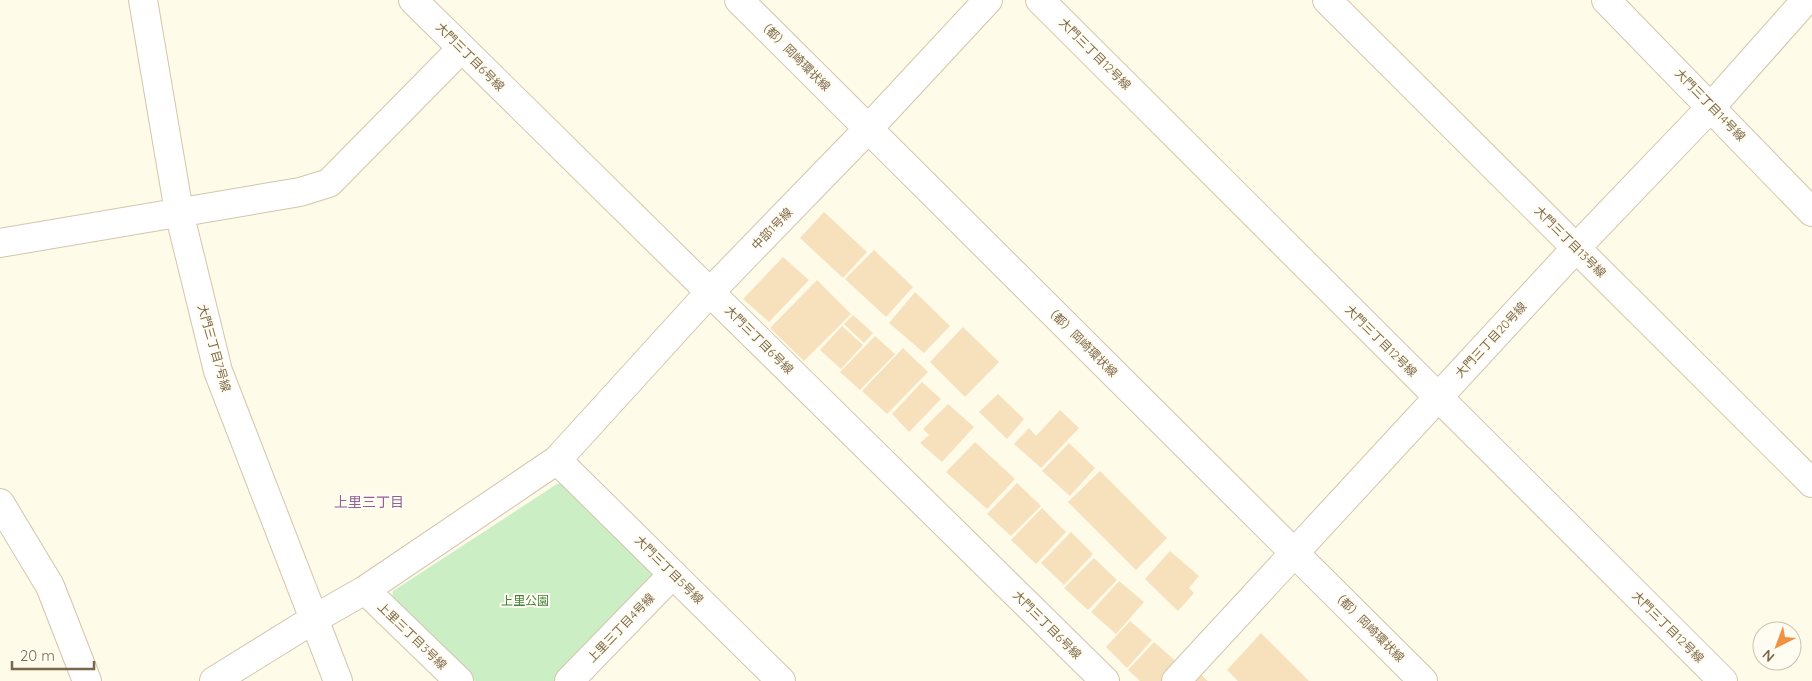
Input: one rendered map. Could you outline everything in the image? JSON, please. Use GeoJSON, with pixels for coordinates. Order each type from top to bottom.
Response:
{"type":"FeatureCollection","features":[{"type":"Feature","properties":{"kind":"street","name":"大門三丁目7号線"},"geometry":{"type":"LineString","coordinates":[[143,0],[179,212],[218,371],[338,681]]}},
{"type":"Feature","properties":{"kind":"street","name":"大門三丁目6号線"},"geometry":{"type":"LineString","coordinates":[[413,0],[1105,681]]}},
{"type":"Feature","properties":{"kind":"street","name":"（都）岡崎環状線"},"geometry":{"type":"LineString","coordinates":[[739,0],[1424,681]]}},
{"type":"Feature","properties":{"kind":"street","name":"中部1号線"},"geometry":{"type":"LineString","coordinates":[[214,681],[365,590],[557,460],[710,292],[868,129],[988,0]]}},
{"type":"Feature","properties":{"kind":"street","name":"大門三丁目12号線"},"geometry":{"type":"LineString","coordinates":[[1040,0],[1723,681]]}},
{"type":"Feature","properties":{"kind":"street","name":"大門三丁目13号線"},"geometry":{"type":"LineString","coordinates":[[1327,0],[1812,483]]}},
{"type":"Feature","properties":{"kind":"street","name":"大門三丁目14号線"},"geometry":{"type":"LineString","coordinates":[[1606,0],[1812,212]]}},
{"type":"Feature","properties":{"kind":"street","name":"大門三丁目20号線"},"geometry":{"type":"LineString","coordinates":[[1176,681],[1576,248],[1711,107],[1806,0]]}},
{"type":"Feature","properties":{"kind":"street"},"geometry":{"type":"LineString","coordinates":[[0,243],[300,192],[329,183],[461,49]]}},
{"type":"Feature","properties":{"kind":"street","name":"大門三丁目5号線"},"geometry":{"type":"LineString","coordinates":[[557,460],[781,681]]}},
{"type":"Feature","properties":{"kind":"street"},"geometry":{"type":"LineString","coordinates":[[0,503],[50,586],[87,681]]}},
{"type":"Feature","properties":{"kind":"street","name":"上里三丁目4号線"},"geometry":{"type":"LineString","coordinates":[[569,681],[673,574]]}},
{"type":"Feature","properties":{"kind":"street","name":"上里三丁目3号線"},"geometry":{"type":"LineString","coordinates":[[365,590],[459,681]]}},
{"type":"Feature","properties":{"kind":"green space","name":"上里公園"},"geometry":{"type":"Polygon","coordinates":[[[557,484],[565,484],[654,572],[654,584],[558,681],[475,681],[392,600],[393,591],[557,484]]]}},
{"type":"Feature","properties":{"kind":"building"},"geometry":{"type":"Polygon","coordinates":[[[824,212],[867,252],[843,278],[800,238],[824,212]]]}},
{"type":"Feature","properties":{"kind":"building"},"geometry":{"type":"Polygon","coordinates":[[[874,250],[913,287],[886,317],[845,279],[874,250]]]}},
{"type":"Feature","properties":{"kind":"building"},"geometry":{"type":"Polygon","coordinates":[[[783,257],[809,280],[769,322],[743,299],[783,257]]]}},
{"type":"Feature","properties":{"kind":"building"},"geometry":{"type":"Polygon","coordinates":[[[817,280],[851,314],[804,361],[770,328],[817,280]]]}},
{"type":"Feature","properties":{"kind":"building"},"geometry":{"type":"Polygon","coordinates":[[[915,292],[950,326],[924,353],[889,323],[915,292]]]}},
{"type":"Feature","properties":{"kind":"building"},"geometry":{"type":"Polygon","coordinates":[[[853,315],[873,333],[864,343],[844,324],[853,315]]]}},
{"type":"Feature","properties":{"kind":"building"},"geometry":{"type":"Polygon","coordinates":[[[842,326],[863,345],[841,369],[820,350],[842,326]]]}},
{"type":"Feature","properties":{"kind":"building"},"geometry":{"type":"Polygon","coordinates":[[[963,327],[999,362],[965,397],[930,362],[963,327]]]}},
{"type":"Feature","properties":{"kind":"building"},"geometry":{"type":"Polygon","coordinates":[[[875,336],[895,354],[860,390],[840,372],[875,336]]]}},
{"type":"Feature","properties":{"kind":"building"},"geometry":{"type":"Polygon","coordinates":[[[903,348],[928,372],[887,414],[862,391],[903,348]]]}},
{"type":"Feature","properties":{"kind":"building"},"geometry":{"type":"Polygon","coordinates":[[[922,382],[941,399],[909,432],[892,414],[922,382]]]}},
{"type":"Feature","properties":{"kind":"building"},"geometry":{"type":"Polygon","coordinates":[[[998,394],[1024,419],[1007,439],[979,412],[998,394]]]}},
{"type":"Feature","properties":{"kind":"building"},"geometry":{"type":"Polygon","coordinates":[[[948,404],[974,427],[942,462],[920,443],[929,435],[923,429],[948,404]]]}},
{"type":"Feature","properties":{"kind":"building"},"geometry":{"type":"Polygon","coordinates":[[[1060,410],[1079,428],[1041,468],[1014,444],[1029,428],[1036,436],[1060,410]]]}},
{"type":"Feature","properties":{"kind":"building"},"geometry":{"type":"Polygon","coordinates":[[[975,442],[1015,479],[987,509],[946,472],[975,442]]]}},
{"type":"Feature","properties":{"kind":"building"},"geometry":{"type":"Polygon","coordinates":[[[1069,443],[1095,468],[1070,496],[1042,471],[1069,443]]]}},
{"type":"Feature","properties":{"kind":"building"},"geometry":{"type":"Polygon","coordinates":[[[1100,471],[1167,538],[1136,570],[1068,502],[1100,471]]]}},
{"type":"Feature","properties":{"kind":"building"},"geometry":{"type":"Polygon","coordinates":[[[1017,483],[1041,506],[1011,536],[987,514],[1017,483]]]}},
{"type":"Feature","properties":{"kind":"building"},"geometry":{"type":"Polygon","coordinates":[[[1042,508],[1066,532],[1036,564],[1011,540],[1042,508]]]}},
{"type":"Feature","properties":{"kind":"building"},"geometry":{"type":"Polygon","coordinates":[[[1071,532],[1093,554],[1064,585],[1041,563],[1071,532]]]}},
{"type":"Feature","properties":{"kind":"building"},"geometry":{"type":"Polygon","coordinates":[[[1170,551],[1199,576],[1189,588],[1194,593],[1178,611],[1145,579],[1170,551]]]}},
{"type":"Feature","properties":{"kind":"building"},"geometry":{"type":"Polygon","coordinates":[[[1094,558],[1117,580],[1088,610],[1064,588],[1094,558]]]}},
{"type":"Feature","properties":{"kind":"building"},"geometry":{"type":"Polygon","coordinates":[[[1119,581],[1144,602],[1116,634],[1091,612],[1119,581]]]}},
{"type":"Feature","properties":{"kind":"building"},"geometry":{"type":"Polygon","coordinates":[[[1130,621],[1152,640],[1127,668],[1106,647],[1130,621]]]}},
{"type":"Feature","properties":{"kind":"building"},"geometry":{"type":"Polygon","coordinates":[[[1261,633],[1309,681],[1238,681],[1227,670],[1261,633]]]}},
{"type":"Feature","properties":{"kind":"building"},"geometry":{"type":"Polygon","coordinates":[[[1154,642],[1179,664],[1163,681],[1140,681],[1128,670],[1154,642]]]}},
{"type":"Feature","properties":{"kind":"building"},"geometry":{"type":"Polygon","coordinates":[[[1198,672],[1208,681],[1190,681],[1198,672]]]}},
{"type":"Feature","properties":{"kind":"district","name":"上里三丁目"},"geometry":{"type":"Point","coordinates":[369,502]}}]}
